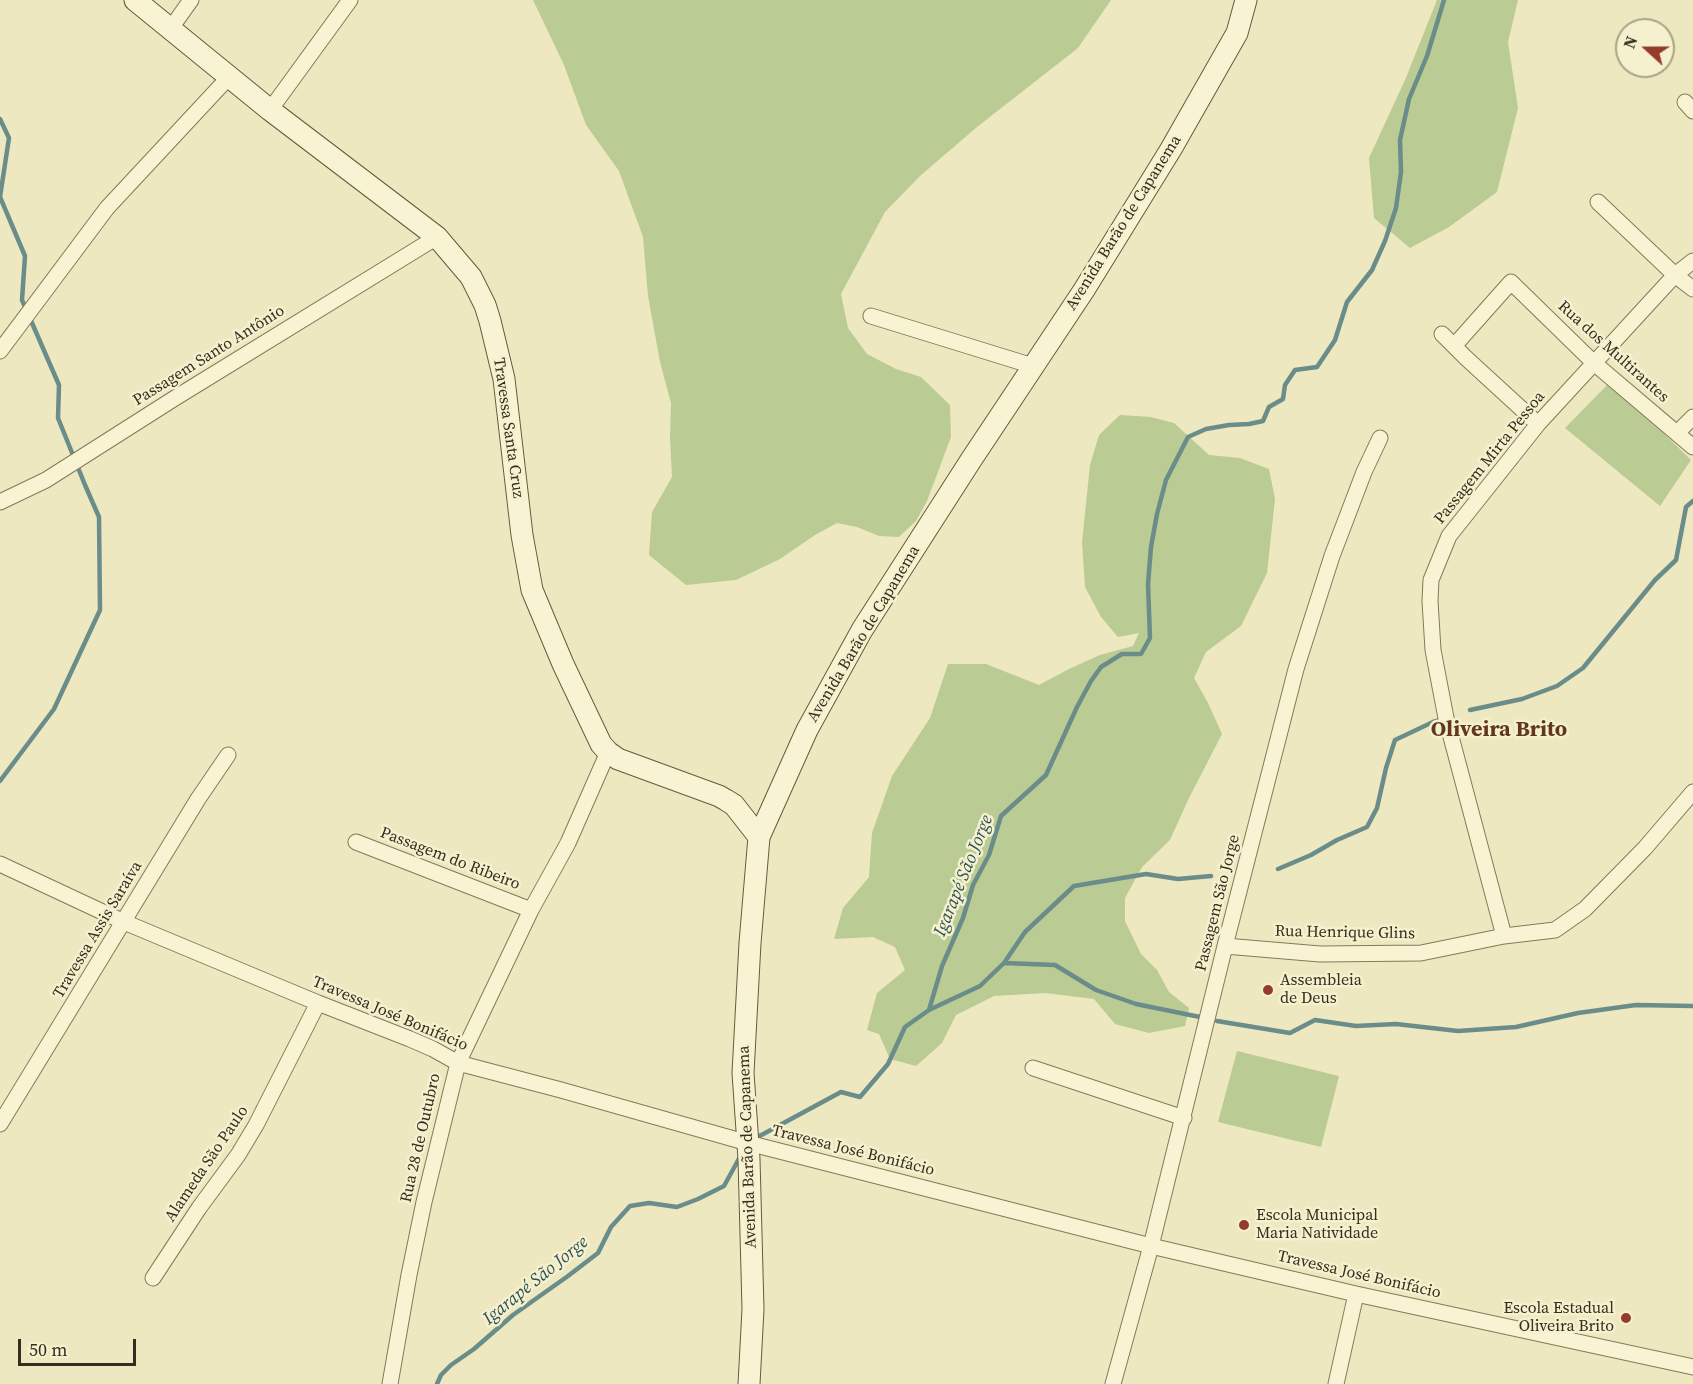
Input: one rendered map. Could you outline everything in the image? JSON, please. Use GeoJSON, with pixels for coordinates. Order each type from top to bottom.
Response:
{"type":"FeatureCollection","features":[{"type":"Feature","properties":{"kind":"street","name":"Travessa Santa Cruz"},"geometry":{"type":"LineString","coordinates":[[135,0],[270,110],[437,237],[471,277],[485,305],[504,379],[529,576],[563,664],[601,744],[608,752]]}},
{"type":"Feature","properties":{"kind":"street"},"geometry":{"type":"LineString","coordinates":[[171,28],[191,0]]}},
{"type":"Feature","properties":{"kind":"street"},"geometry":{"type":"LineString","coordinates":[[270,110],[351,0]]}},
{"type":"Feature","properties":{"kind":"street","name":"Avenida Barão de Capanema"},"geometry":{"type":"LineString","coordinates":[[749,1384],[753,1309],[748,1143],[743,1073],[750,943],[759,837],[807,730],[862,630],[1084,290],[1171,149],[1237,33],[1246,0]]}},
{"type":"Feature","properties":{"kind":"street"},"geometry":{"type":"LineString","coordinates":[[0,351],[107,208],[229,76]]}},
{"type":"Feature","properties":{"kind":"street"},"geometry":{"type":"LineString","coordinates":[[1598,202],[1693,289]]}},
{"type":"Feature","properties":{"kind":"street","name":"Passagem Santo Antônio"},"geometry":{"type":"LineString","coordinates":[[0,502],[46,480],[216,372],[437,237]]}},
{"type":"Feature","properties":{"kind":"street","name":"Passagem Mirta Pessoa"},"geometry":{"type":"LineString","coordinates":[[1504,936],[1448,727],[1433,650],[1431,580],[1449,536],[1538,424],[1676,275],[1693,261]]}},
{"type":"Feature","properties":{"kind":"street","name":"Rua dos Multirantes"},"geometry":{"type":"LineString","coordinates":[[1454,346],[1511,282],[1594,363],[1693,447]]}},
{"type":"Feature","properties":{"kind":"street"},"geometry":{"type":"LineString","coordinates":[[871,316],[1033,366]]}},
{"type":"Feature","properties":{"kind":"street"},"geometry":{"type":"LineString","coordinates":[[1442,334],[1538,424]]}},
{"type":"Feature","properties":{"kind":"street"},"geometry":{"type":"LineString","coordinates":[[1677,433],[1693,417]]}},
{"type":"Feature","properties":{"kind":"street","name":"Passagem São Jorge"},"geometry":{"type":"LineString","coordinates":[[1113,1384],[1184,1118],[1225,946],[1296,669],[1339,536],[1380,438]]}},
{"type":"Feature","properties":{"kind":"street"},"geometry":{"type":"LineString","coordinates":[[608,752],[627,763],[719,796],[734,805],[759,837]]}},
{"type":"Feature","properties":{"kind":"street","name":"Rua 28 de Outubro"},"geometry":{"type":"LineString","coordinates":[[390,1384],[422,1213],[458,1063],[531,910],[568,843],[608,752]]}},
{"type":"Feature","properties":{"kind":"street","name":"Travessa Assis Saraíva"},"geometry":{"type":"LineString","coordinates":[[0,1124],[198,799],[228,754]]}},
{"type":"Feature","properties":{"kind":"street","name":"Rua Henrique Glins"},"geometry":{"type":"LineString","coordinates":[[1225,946],[1320,954],[1422,952],[1504,936],[1556,930],[1585,909],[1645,848],[1693,792]]}},
{"type":"Feature","properties":{"kind":"street","name":"Passagem do Ribeiro"},"geometry":{"type":"LineString","coordinates":[[356,842],[531,910]]}},
{"type":"Feature","properties":{"kind":"street","name":"Travessa José Bonifácio"},"geometry":{"type":"LineString","coordinates":[[0,864],[124,922],[318,1004],[410,1039],[458,1063],[748,1143],[1151,1246],[1356,1294],[1693,1366]]}},
{"type":"Feature","properties":{"kind":"street","name":"Alameda São Paulo"},"geometry":{"type":"LineString","coordinates":[[153,1278],[199,1208],[238,1155],[256,1125],[318,1004]]}},
{"type":"Feature","properties":{"kind":"street"},"geometry":{"type":"LineString","coordinates":[[1033,1068],[1184,1118]]}},
{"type":"Feature","properties":{"kind":"street"},"geometry":{"type":"LineString","coordinates":[[1336,1384],[1356,1294]]}},
{"type":"Feature","properties":{"kind":"green space"},"geometry":{"type":"Polygon","coordinates":[[[533,0],[1111,0],[1078,48],[977,127],[920,176],[885,212],[841,294],[848,328],[867,354],[896,369],[921,377],[950,405],[951,437],[927,501],[916,521],[899,537],[879,536],[857,527],[837,523],[780,559],[736,580],[686,585],[649,555],[652,512],[672,477],[671,403],[660,362],[648,296],[643,237],[619,171],[586,125],[564,65],[533,0]]]}},
{"type":"Feature","properties":{"kind":"green space"},"geometry":{"type":"Polygon","coordinates":[[[1437,0],[1518,0],[1508,42],[1518,108],[1497,192],[1449,227],[1410,248],[1374,218],[1369,158],[1405,80],[1437,0]]]}},
{"type":"Feature","properties":{"kind":"green space"},"geometry":{"type":"Polygon","coordinates":[[[1611,381],[1691,460],[1660,506],[1565,428],[1611,381]]]}},
{"type":"Feature","properties":{"kind":"green space"},"geometry":{"type":"Polygon","coordinates":[[[1120,415],[1151,417],[1174,423],[1209,455],[1240,458],[1269,469],[1275,499],[1267,573],[1241,626],[1206,652],[1194,678],[1222,734],[1170,840],[1142,867],[1125,898],[1125,921],[1141,954],[1157,970],[1169,992],[1189,1008],[1185,1026],[1149,1033],[1115,1024],[1094,999],[1046,993],[994,996],[956,1015],[942,1043],[916,1066],[890,1059],[879,1034],[867,1030],[877,993],[905,970],[895,947],[873,937],[834,939],[843,908],[869,877],[872,833],[892,776],[930,718],[948,664],[986,664],[1039,685],[1100,655],[1133,646],[1139,633],[1118,637],[1101,617],[1085,587],[1082,542],[1090,465],[1099,435],[1120,415]]]}},
{"type":"Feature","properties":{"kind":"green space"},"geometry":{"type":"Polygon","coordinates":[[[1237,1051],[1339,1076],[1321,1147],[1218,1122],[1237,1051]]]}},
{"type":"Feature","properties":{"kind":"waterway","name":"Igarapé São Jorge"},"geometry":{"type":"LineString","coordinates":[[754,1139],[841,1092],[860,1097],[888,1064],[905,1027],[929,1010],[942,966],[963,918],[973,885],[989,855],[1001,816],[1046,775],[1077,707],[1101,667],[1122,654],[1141,654],[1150,638],[1148,584],[1157,514],[1166,480],[1188,437],[1206,429],[1263,421],[1269,407],[1283,399],[1285,385],[1295,370],[1317,367],[1335,340],[1347,302],[1372,270],[1396,208],[1401,172],[1400,140],[1409,99],[1427,56],[1444,0]]}},
{"type":"Feature","properties":{"kind":"waterway"},"geometry":{"type":"LineString","coordinates":[[0,119],[9,138],[0,197],[25,256],[22,300],[59,385],[58,418],[99,517],[100,610],[54,709],[0,781]]}},
{"type":"Feature","properties":{"kind":"waterway"},"geometry":{"type":"LineString","coordinates":[[1470,710],[1522,699],[1557,686],[1583,668],[1655,580],[1676,560],[1686,507],[1693,501]]}},
{"type":"Feature","properties":{"kind":"waterway"},"geometry":{"type":"LineString","coordinates":[[1278,869],[1367,827],[1377,808],[1395,740],[1443,719]]}},
{"type":"Feature","properties":{"kind":"waterway"},"geometry":{"type":"LineString","coordinates":[[1004,963],[1025,932],[1074,886],[1146,874],[1178,879],[1211,876]]}},
{"type":"Feature","properties":{"kind":"waterway"},"geometry":{"type":"LineString","coordinates":[[929,1010],[980,986],[1004,963],[1055,965],[1096,990],[1136,1004],[1200,1017]]}},
{"type":"Feature","properties":{"kind":"waterway"},"geometry":{"type":"LineString","coordinates":[[1217,1021],[1290,1033],[1315,1020],[1356,1026],[1396,1024],[1458,1031],[1516,1027],[1578,1013],[1636,1005],[1693,1006]]}},
{"type":"Feature","properties":{"kind":"waterway","name":"Igarapé São Jorge"},"geometry":{"type":"LineString","coordinates":[[437,1384],[441,1375],[451,1365],[474,1349],[513,1315],[598,1253],[611,1227],[630,1206],[649,1203],[677,1207],[698,1199],[724,1186],[741,1155]]}},
{"type":"Feature","properties":{"kind":"place","name":"Assembleia de Deus"},"geometry":{"type":"Point","coordinates":[1268,990]}},
{"type":"Feature","properties":{"kind":"place","name":"Escola Municipal Maria Natividade"},"geometry":{"type":"Point","coordinates":[1244,1225]}},
{"type":"Feature","properties":{"kind":"place","name":"Escola Estadual Oliveira Brito"},"geometry":{"type":"Point","coordinates":[1626,1318]}},
{"type":"Feature","properties":{"kind":"district","name":"Oliveira Brito"},"geometry":{"type":"Point","coordinates":[1499,730]}}]}
